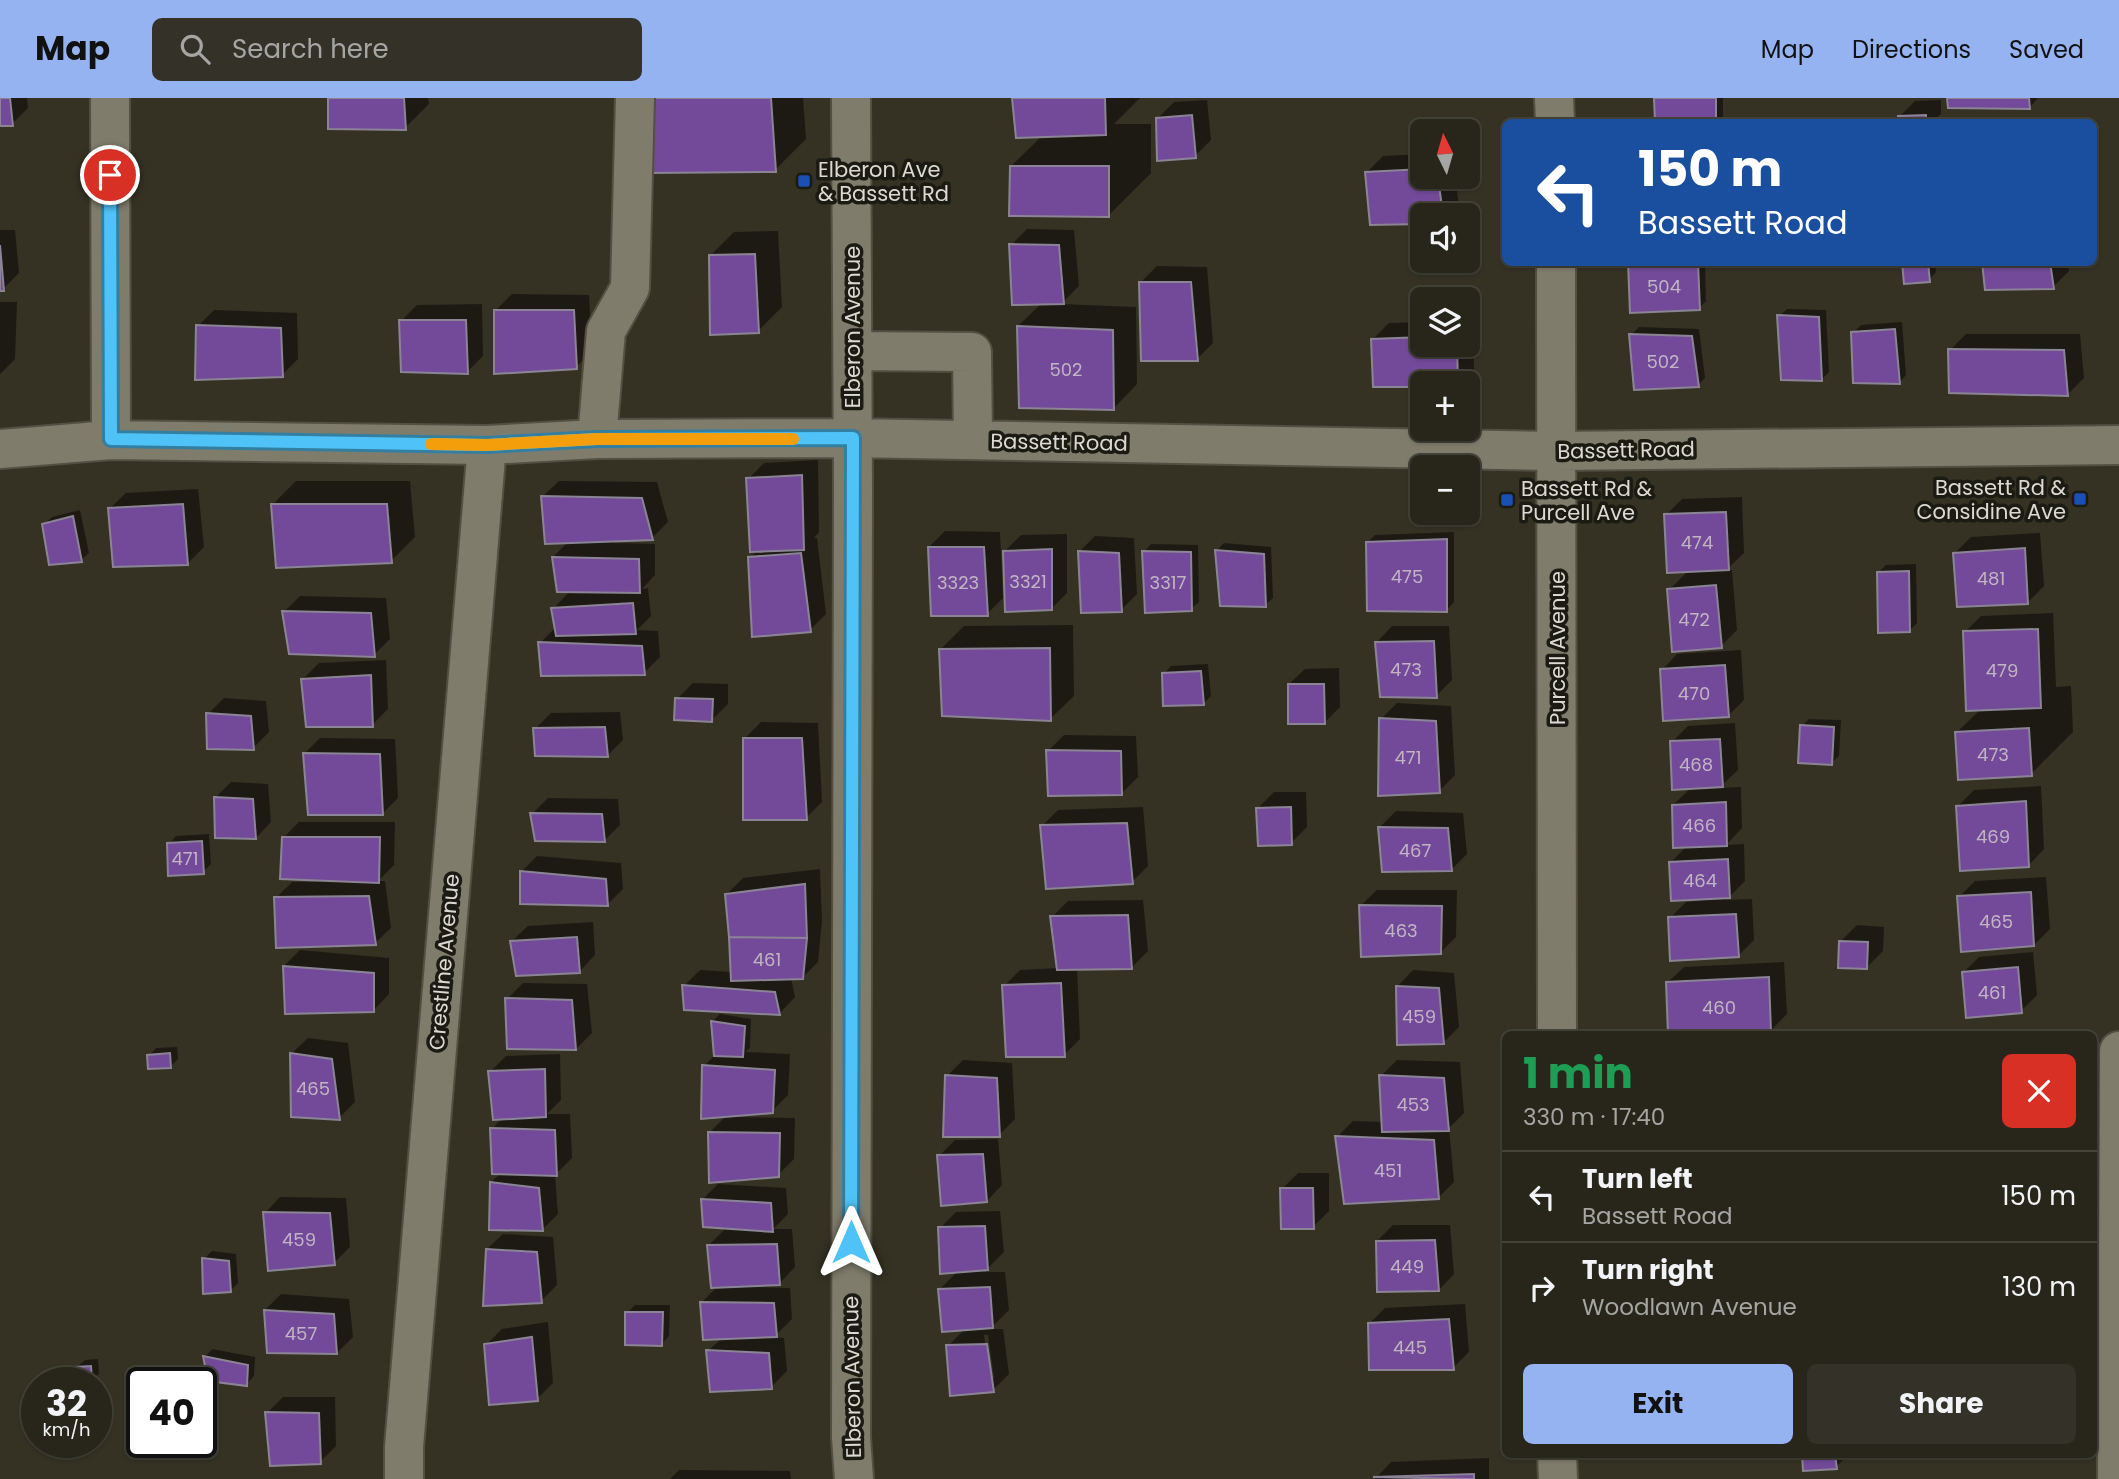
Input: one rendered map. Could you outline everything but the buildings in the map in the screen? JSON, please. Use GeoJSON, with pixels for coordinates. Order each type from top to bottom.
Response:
{"type":"FeatureCollection","features":[{"type":"Feature","properties":{"kind":"street"},"geometry":{"type":"LineString","coordinates":[[110,98],[111,439]]}},
{"type":"Feature","properties":{"kind":"street"},"geometry":{"type":"LineString","coordinates":[[597,439],[606,331],[630,288],[635,98]]}},
{"type":"Feature","properties":{"kind":"street","name":"Elberon Avenue"},"geometry":{"type":"LineString","coordinates":[[851,98],[851,1437],[854,1479]]}},
{"type":"Feature","properties":{"kind":"street"},"geometry":{"type":"LineString","coordinates":[[1555,98],[1555,119]]}},
{"type":"Feature","properties":{"kind":"street","name":"Purcell Avenue"},"geometry":{"type":"LineString","coordinates":[[1556,266],[1556,1031]]}},
{"type":"Feature","properties":{"kind":"street"},"geometry":{"type":"LineString","coordinates":[[853,351],[972,352],[973,440]]}},
{"type":"Feature","properties":{"kind":"street","name":"Bassett Road"},"geometry":{"type":"LineString","coordinates":[[0,449],[111,439],[487,445],[597,439],[853,438],[1557,452],[2119,445]]}},
{"type":"Feature","properties":{"kind":"street","name":"Crestline Avenue"},"geometry":{"type":"LineString","coordinates":[[404,1479],[405,1433],[487,445]]}},
{"type":"Feature","properties":{"kind":"street"},"geometry":{"type":"LineString","coordinates":[[2117,1479],[2119,1051]]}},
{"type":"Feature","properties":{"kind":"street"},"geometry":{"type":"LineString","coordinates":[[1557,1458],[1558,1479]]}},
{"type":"Feature","properties":{"kind":"slow traffic"},"geometry":{"type":"LineString","coordinates":[[431,444],[487,445],[597,439],[793,439]]}},
{"type":"Feature","properties":{"kind":"place","name":"Elberon Ave & Bassett Rd"},"geometry":{"type":"Point","coordinates":[804,181]}},
{"type":"Feature","properties":{"kind":"place","name":"Bassett Rd & Considine Ave"},"geometry":{"type":"Point","coordinates":[2080,499]}},
{"type":"Feature","properties":{"kind":"place","name":"Bassett Rd & Purcell Ave"},"geometry":{"type":"Point","coordinates":[1507,500]}},
{"type":"Feature","properties":{"kind":"route"},"geometry":{"type":"LineString","coordinates":[[110,175],[111,439],[487,445],[597,439],[853,438],[851,1242]]}}]}
